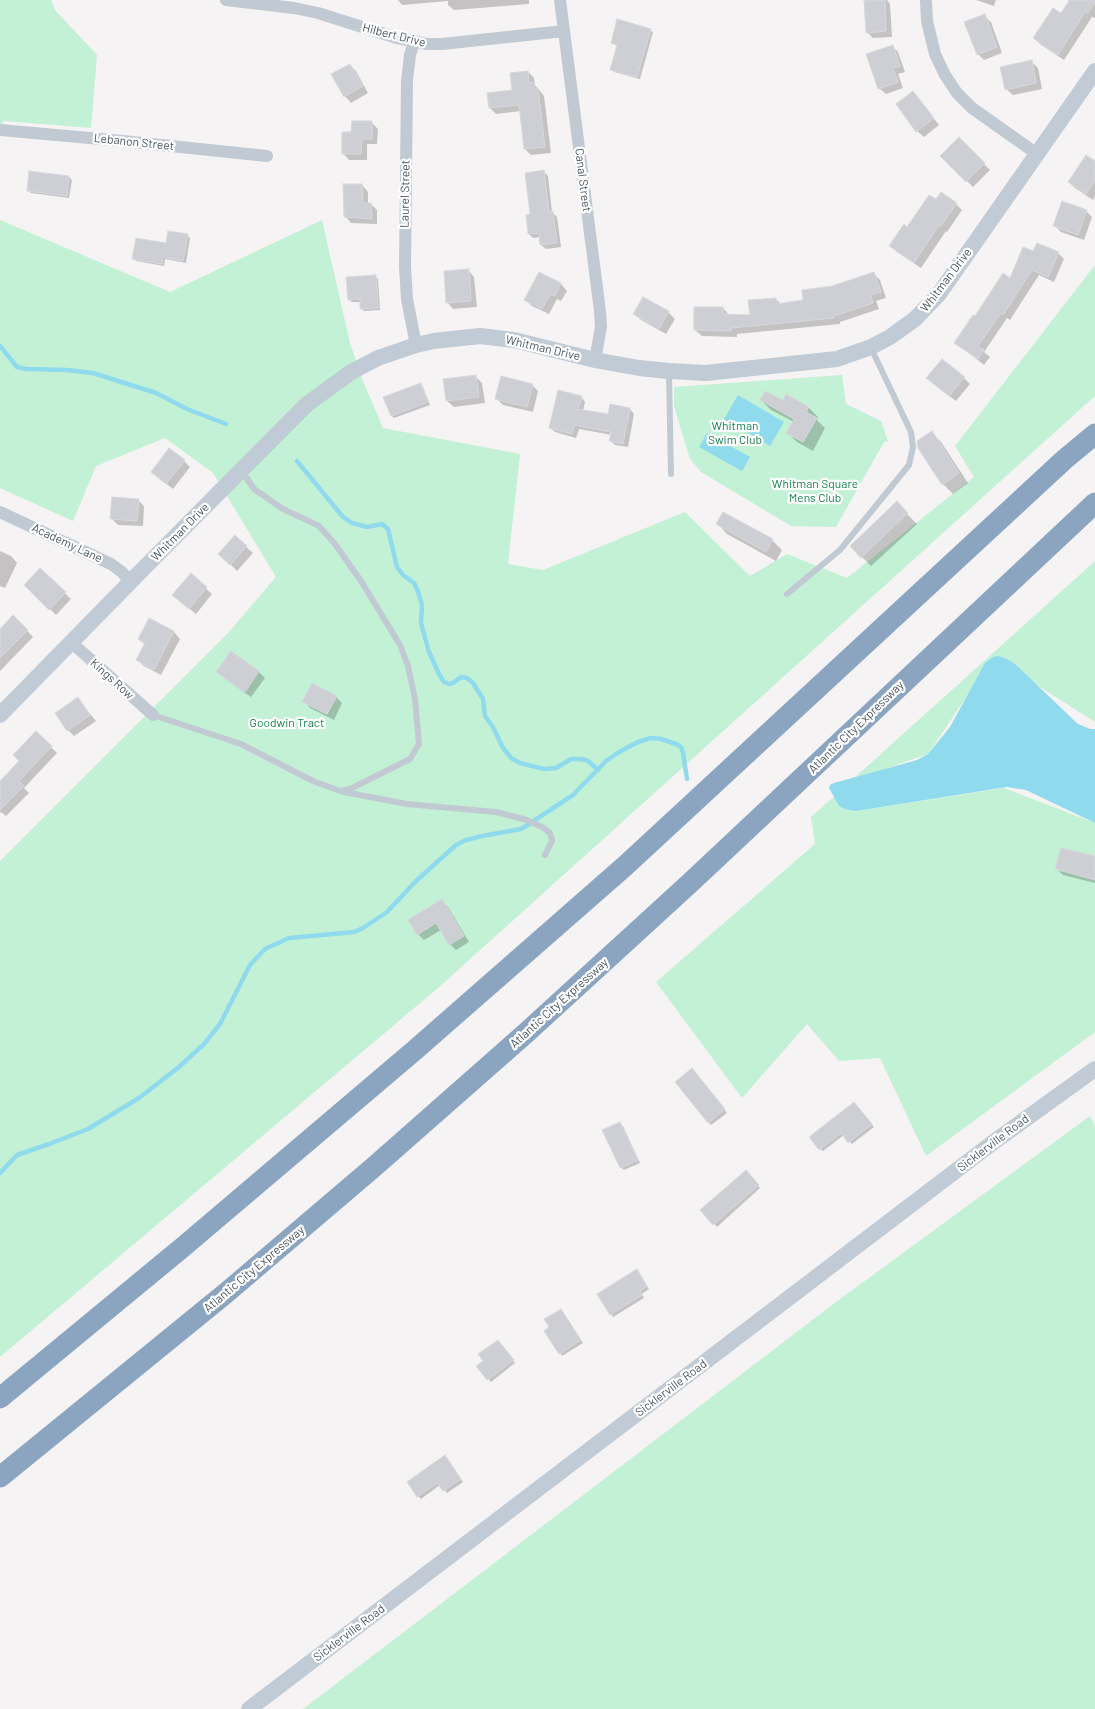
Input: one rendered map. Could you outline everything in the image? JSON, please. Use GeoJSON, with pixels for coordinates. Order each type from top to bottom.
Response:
{"type":"FeatureCollection","features":[{"type":"Feature","properties":{"kind":"highway"},"geometry":{"type":"LineString","coordinates":[[0,1398],[183,1247],[378,1082],[625,866],[1065,459],[1095,434]]}},
{"type":"Feature","properties":{"kind":"highway","name":"Atlantic City Expressway"},"geometry":{"type":"LineString","coordinates":[[0,1477],[226,1293],[375,1166],[519,1039],[690,883],[1095,503]]}},
{"type":"Feature","properties":{"kind":"street","name":"Hilbert Drive"},"geometry":{"type":"LineString","coordinates":[[226,0],[269,4],[318,13],[414,42],[442,44],[564,31]]}},
{"type":"Feature","properties":{"kind":"street","name":"Canal Street"},"geometry":{"type":"LineString","coordinates":[[560,0],[600,311],[600,333],[595,360]]}},
{"type":"Feature","properties":{"kind":"street"},"geometry":{"type":"LineString","coordinates":[[926,0],[927,21],[933,49],[954,89],[972,108],[1037,154]]}},
{"type":"Feature","properties":{"kind":"street","name":"Laurel Street"},"geometry":{"type":"LineString","coordinates":[[414,42],[410,55],[407,81],[405,267],[406,288],[416,345]]}},
{"type":"Feature","properties":{"kind":"street","name":"Whitman Drive"},"geometry":{"type":"LineString","coordinates":[[0,715],[306,405],[364,364],[416,345],[439,340],[497,337],[522,341],[595,360],[639,368],[686,373],[726,372],[837,359],[871,347],[902,329],[928,308],[944,288],[1095,71]]}},
{"type":"Feature","properties":{"kind":"street","name":"Lebanon Street"},"geometry":{"type":"LineString","coordinates":[[0,130],[267,156]]}},
{"type":"Feature","properties":{"kind":"street","name":"Academy Lane"},"geometry":{"type":"LineString","coordinates":[[0,512],[111,564],[122,572],[130,582]]}},
{"type":"Feature","properties":{"kind":"street","name":"Kings Row"},"geometry":{"type":"LineString","coordinates":[[72,643],[153,716]]}},
{"type":"Feature","properties":{"kind":"street","name":"Sicklerville Road"},"geometry":{"type":"LineString","coordinates":[[249,1709],[983,1150],[1095,1069]]}},
{"type":"Feature","properties":{"kind":"lane"},"geometry":{"type":"LineString","coordinates":[[787,594],[840,550],[909,464],[913,447],[911,432],[871,347]]}},
{"type":"Feature","properties":{"kind":"lane"},"geometry":{"type":"LineString","coordinates":[[669,371],[671,474]]}},
{"type":"Feature","properties":{"kind":"lane"},"geometry":{"type":"LineString","coordinates":[[241,469],[254,489],[283,509],[319,526],[335,544],[361,581],[400,646],[408,666],[415,699],[418,744],[410,758],[350,789],[340,791]]}},
{"type":"Feature","properties":{"kind":"lane"},"geometry":{"type":"LineString","coordinates":[[153,716],[241,744],[312,781],[340,791],[407,804],[496,812],[527,820],[550,833],[552,841],[545,855]]}},
{"type":"Feature","properties":{"kind":"green space"},"geometry":{"type":"Polygon","coordinates":[[[0,0],[51,0],[55,10],[97,55],[91,128],[4,121],[0,128],[0,0]]]}},
{"type":"Feature","properties":{"kind":"green space","name":"Goodwin Tract"},"geometry":{"type":"Polygon","coordinates":[[[0,220],[170,292],[322,220],[350,343],[363,381],[383,428],[520,454],[508,564],[543,570],[685,512],[750,576],[787,554],[847,578],[974,477],[955,446],[1095,265],[1095,396],[438,988],[0,1357],[0,861],[228,633],[276,577],[213,473],[165,438],[96,466],[73,521],[0,488],[0,220]]]}},
{"type":"Feature","properties":{"kind":"green space"},"geometry":{"type":"Polygon","coordinates":[[[842,375],[846,404],[881,421],[888,441],[884,442],[836,527],[791,526],[701,472],[690,459],[674,406],[674,387],[842,375]]]}},
{"type":"Feature","properties":{"kind":"green space"},"geometry":{"type":"Polygon","coordinates":[[[1095,561],[1095,722],[993,657],[928,754],[852,780],[1095,561]]]}},
{"type":"Feature","properties":{"kind":"green space"},"geometry":{"type":"Polygon","coordinates":[[[1004,788],[1095,823],[1095,1032],[926,1156],[880,1058],[839,1061],[807,1024],[742,1098],[656,982],[815,844],[811,817],[837,794],[856,811],[1004,788]]]}},
{"type":"Feature","properties":{"kind":"green space"},"geometry":{"type":"Polygon","coordinates":[[[1090,1116],[1095,1126],[1095,1709],[303,1709],[836,1302],[1090,1116]]]}},
{"type":"Feature","properties":{"kind":"water"},"geometry":{"type":"Polygon","coordinates":[[[738,395],[784,422],[770,446],[724,419],[738,395]]]}},
{"type":"Feature","properties":{"kind":"water"},"geometry":{"type":"Polygon","coordinates":[[[707,433],[750,457],[742,471],[699,447],[707,433]]]}},
{"type":"Feature","properties":{"kind":"water"},"geometry":{"type":"Polygon","coordinates":[[[998,656],[1015,664],[1078,724],[1095,729],[1095,823],[1026,790],[1007,787],[856,811],[839,806],[829,788],[830,785],[917,760],[928,754],[950,727],[985,663],[998,656]]]}},
{"type":"Feature","properties":{"kind":"building"},"geometry":{"type":"Polygon","coordinates":[[[864,0],[885,0],[886,31],[866,33],[864,0]]]}},
{"type":"Feature","properties":{"kind":"building"},"geometry":{"type":"Polygon","coordinates":[[[1068,0],[1095,0],[1095,2],[1088,13],[1085,12],[1058,55],[1033,38],[1053,8],[1061,13],[1068,0]]]}},
{"type":"Feature","properties":{"kind":"building"},"geometry":{"type":"Polygon","coordinates":[[[985,14],[997,47],[977,55],[964,22],[985,14]]]}},
{"type":"Feature","properties":{"kind":"building"},"geometry":{"type":"Polygon","coordinates":[[[617,19],[651,29],[637,77],[610,70],[617,45],[611,43],[617,19]]]}},
{"type":"Feature","properties":{"kind":"building"},"geometry":{"type":"Polygon","coordinates":[[[893,45],[900,66],[893,68],[898,82],[878,89],[866,54],[893,45]]]}},
{"type":"Feature","properties":{"kind":"building"},"geometry":{"type":"Polygon","coordinates":[[[1032,60],[1036,83],[1005,90],[1000,67],[1032,60]]]}},
{"type":"Feature","properties":{"kind":"building"},"geometry":{"type":"Polygon","coordinates":[[[350,64],[363,86],[344,97],[331,74],[350,64]]]}},
{"type":"Feature","properties":{"kind":"building"},"geometry":{"type":"Polygon","coordinates":[[[528,71],[529,83],[534,82],[535,89],[538,88],[545,147],[524,149],[519,105],[489,108],[487,93],[512,90],[510,73],[528,71]]]}},
{"type":"Feature","properties":{"kind":"building"},"geometry":{"type":"Polygon","coordinates":[[[913,91],[934,118],[916,132],[896,104],[913,91]]]}},
{"type":"Feature","properties":{"kind":"building"},"geometry":{"type":"Polygon","coordinates":[[[352,121],[372,121],[372,139],[362,139],[361,154],[342,154],[342,132],[351,132],[352,121]]]}},
{"type":"Feature","properties":{"kind":"building"},"geometry":{"type":"Polygon","coordinates":[[[959,137],[985,163],[966,182],[940,156],[959,137]]]}},
{"type":"Feature","properties":{"kind":"building"},"geometry":{"type":"Polygon","coordinates":[[[1086,155],[1095,161],[1095,181],[1086,194],[1068,182],[1086,155]]]}},
{"type":"Feature","properties":{"kind":"building"},"geometry":{"type":"Polygon","coordinates":[[[544,170],[549,212],[553,211],[557,243],[540,245],[539,233],[528,234],[526,215],[530,214],[525,173],[544,170]]]}},
{"type":"Feature","properties":{"kind":"building"},"geometry":{"type":"Polygon","coordinates":[[[29,171],[69,176],[67,196],[27,191],[29,171]]]}},
{"type":"Feature","properties":{"kind":"building"},"geometry":{"type":"Polygon","coordinates":[[[343,184],[362,184],[363,203],[371,203],[372,219],[344,217],[343,184]]]}},
{"type":"Feature","properties":{"kind":"building"},"geometry":{"type":"Polygon","coordinates":[[[941,192],[957,203],[941,226],[939,225],[914,263],[889,246],[904,224],[907,227],[929,195],[936,199],[941,192]]]}},
{"type":"Feature","properties":{"kind":"building"},"geometry":{"type":"Polygon","coordinates":[[[1062,201],[1087,210],[1078,235],[1053,226],[1062,201]]]}},
{"type":"Feature","properties":{"kind":"building"},"geometry":{"type":"Polygon","coordinates":[[[168,231],[188,234],[183,261],[163,257],[162,264],[132,259],[136,238],[166,243],[168,231]]]}},
{"type":"Feature","properties":{"kind":"building"},"geometry":{"type":"Polygon","coordinates":[[[1037,243],[1059,252],[1048,277],[1032,270],[1003,315],[1001,313],[978,346],[984,350],[978,359],[954,343],[973,315],[975,316],[1003,273],[1010,278],[1023,247],[1033,251],[1037,243]]]}},
{"type":"Feature","properties":{"kind":"building"},"geometry":{"type":"Polygon","coordinates":[[[469,269],[471,301],[446,303],[444,271],[469,269]]]}},
{"type":"Feature","properties":{"kind":"building"},"geometry":{"type":"Polygon","coordinates":[[[539,272],[561,283],[555,296],[550,294],[542,309],[524,300],[539,272]]]}},
{"type":"Feature","properties":{"kind":"building"},"geometry":{"type":"Polygon","coordinates":[[[874,272],[881,292],[871,295],[873,303],[834,316],[834,318],[731,328],[731,331],[694,330],[694,307],[723,307],[723,314],[750,315],[748,300],[776,298],[777,304],[803,300],[802,290],[832,286],[874,272]]]}},
{"type":"Feature","properties":{"kind":"building"},"geometry":{"type":"Polygon","coordinates":[[[376,275],[378,308],[360,309],[360,299],[348,300],[346,277],[376,275]]]}},
{"type":"Feature","properties":{"kind":"building"},"geometry":{"type":"Polygon","coordinates":[[[643,297],[669,311],[659,329],[633,314],[643,297]]]}},
{"type":"Feature","properties":{"kind":"building"},"geometry":{"type":"Polygon","coordinates":[[[942,359],[965,377],[949,396],[926,378],[942,359]]]}},
{"type":"Feature","properties":{"kind":"building"},"geometry":{"type":"Polygon","coordinates":[[[476,375],[479,397],[446,401],[443,379],[476,375]]]}},
{"type":"Feature","properties":{"kind":"building"},"geometry":{"type":"Polygon","coordinates":[[[501,376],[533,384],[527,407],[495,399],[501,376]]]}},
{"type":"Feature","properties":{"kind":"building"},"geometry":{"type":"Polygon","coordinates":[[[421,383],[428,402],[391,416],[383,397],[421,383]]]}},
{"type":"Feature","properties":{"kind":"building"},"geometry":{"type":"Polygon","coordinates":[[[558,390],[582,396],[578,409],[608,414],[610,404],[630,408],[623,444],[609,441],[611,432],[574,425],[572,434],[549,428],[558,390]]]}},
{"type":"Feature","properties":{"kind":"building"},"geometry":{"type":"Polygon","coordinates":[[[765,391],[783,400],[786,394],[809,407],[806,412],[817,418],[803,442],[786,433],[794,419],[760,400],[765,391]]]}},
{"type":"Feature","properties":{"kind":"building"},"geometry":{"type":"Polygon","coordinates":[[[932,431],[959,473],[942,485],[918,448],[917,441],[932,431]]]}},
{"type":"Feature","properties":{"kind":"building"},"geometry":{"type":"Polygon","coordinates":[[[169,448],[185,460],[166,484],[151,472],[169,448]]]}},
{"type":"Feature","properties":{"kind":"building"},"geometry":{"type":"Polygon","coordinates":[[[112,497],[139,499],[137,521],[110,519],[112,497]]]}},
{"type":"Feature","properties":{"kind":"building"},"geometry":{"type":"Polygon","coordinates":[[[897,501],[908,513],[861,558],[850,546],[897,501]]]}},
{"type":"Feature","properties":{"kind":"building"},"geometry":{"type":"Polygon","coordinates":[[[723,512],[773,539],[766,552],[716,524],[723,512]]]}},
{"type":"Feature","properties":{"kind":"building"},"geometry":{"type":"Polygon","coordinates":[[[235,535],[247,546],[230,565],[218,554],[235,535]]]}},
{"type":"Feature","properties":{"kind":"building"},"geometry":{"type":"Polygon","coordinates":[[[40,568],[66,592],[49,610],[24,585],[40,568]]]}},
{"type":"Feature","properties":{"kind":"building"},"geometry":{"type":"Polygon","coordinates":[[[191,573],[207,587],[189,609],[172,595],[191,573]]]}},
{"type":"Feature","properties":{"kind":"building"},"geometry":{"type":"Polygon","coordinates":[[[13,615],[28,630],[0,658],[0,629],[13,615]]]}},
{"type":"Feature","properties":{"kind":"building"},"geometry":{"type":"Polygon","coordinates":[[[149,618],[174,631],[154,670],[136,660],[145,643],[138,639],[149,618]]]}},
{"type":"Feature","properties":{"kind":"building"},"geometry":{"type":"Polygon","coordinates":[[[231,651],[259,671],[245,692],[216,672],[231,651]]]}},
{"type":"Feature","properties":{"kind":"building"},"geometry":{"type":"Polygon","coordinates":[[[312,683],[337,696],[327,714],[302,702],[312,683]]]}},
{"type":"Feature","properties":{"kind":"building"},"geometry":{"type":"Polygon","coordinates":[[[78,697],[90,715],[67,731],[55,713],[78,697]]]}},
{"type":"Feature","properties":{"kind":"building"},"geometry":{"type":"Polygon","coordinates":[[[36,731],[52,746],[19,781],[24,786],[0,810],[0,781],[19,761],[13,755],[36,731]]]}},
{"type":"Feature","properties":{"kind":"building"},"geometry":{"type":"Polygon","coordinates":[[[1061,848],[1095,856],[1095,880],[1055,869],[1061,848]]]}},
{"type":"Feature","properties":{"kind":"building"},"geometry":{"type":"Polygon","coordinates":[[[442,899],[464,936],[449,945],[436,923],[417,935],[408,920],[442,899]]]}},
{"type":"Feature","properties":{"kind":"building"},"geometry":{"type":"Polygon","coordinates":[[[692,1068],[725,1109],[708,1123],[675,1082],[692,1068]]]}},
{"type":"Feature","properties":{"kind":"building"},"geometry":{"type":"Polygon","coordinates":[[[854,1102],[872,1124],[848,1143],[841,1133],[819,1150],[809,1137],[854,1102]]]}},
{"type":"Feature","properties":{"kind":"building"},"geometry":{"type":"Polygon","coordinates":[[[620,1122],[638,1160],[620,1168],[602,1130],[620,1122]]]}},
{"type":"Feature","properties":{"kind":"building"},"geometry":{"type":"Polygon","coordinates":[[[746,1170],[759,1185],[713,1225],[700,1210],[746,1170]]]}},
{"type":"Feature","properties":{"kind":"building"},"geometry":{"type":"Polygon","coordinates":[[[637,1269],[647,1286],[640,1291],[642,1295],[610,1315],[597,1294],[637,1269]]]}},
{"type":"Feature","properties":{"kind":"building"},"geometry":{"type":"Polygon","coordinates":[[[561,1309],[581,1340],[559,1354],[544,1331],[549,1327],[544,1319],[561,1309]]]}},
{"type":"Feature","properties":{"kind":"building"},"geometry":{"type":"Polygon","coordinates":[[[498,1340],[514,1360],[487,1380],[476,1366],[483,1361],[478,1354],[498,1340]]]}},
{"type":"Feature","properties":{"kind":"building"},"geometry":{"type":"Polygon","coordinates":[[[445,1455],[461,1479],[443,1491],[437,1483],[417,1497],[407,1482],[445,1455]]]}},
{"type":"Feature","properties":{"kind":"waterway"},"geometry":{"type":"LineString","coordinates":[[0,346],[17,367],[93,373],[156,393],[187,409],[226,424]]}},
{"type":"Feature","properties":{"kind":"waterway"},"geometry":{"type":"LineString","coordinates":[[297,461],[343,517],[352,523],[367,527],[382,524],[388,529],[397,567],[403,575],[414,583],[417,589],[422,605],[421,623],[429,652],[439,674],[444,682],[449,684],[461,677],[467,678],[473,683],[483,699],[485,716],[493,727],[503,748],[511,758],[520,763],[544,769],[556,768],[571,759],[581,759],[588,761],[598,770]]}},
{"type":"Feature","properties":{"kind":"waterway"},"geometry":{"type":"LineString","coordinates":[[0,1173],[17,1155],[88,1129],[139,1098],[179,1067],[204,1044],[220,1024],[250,965],[265,949],[289,938],[354,932],[363,928],[387,912],[416,881],[456,845],[482,836],[521,829],[573,795],[606,761],[638,742],[651,738],[661,739],[681,747],[687,779]]}},
{"type":"Feature","properties":{"kind":"park label","name":"Whitman Swim Club"},"geometry":{"type":"Point","coordinates":[735,433]}},
{"type":"Feature","properties":{"kind":"park label","name":"Whitman Square Mens Club"},"geometry":{"type":"Point","coordinates":[815,491]}}]}
